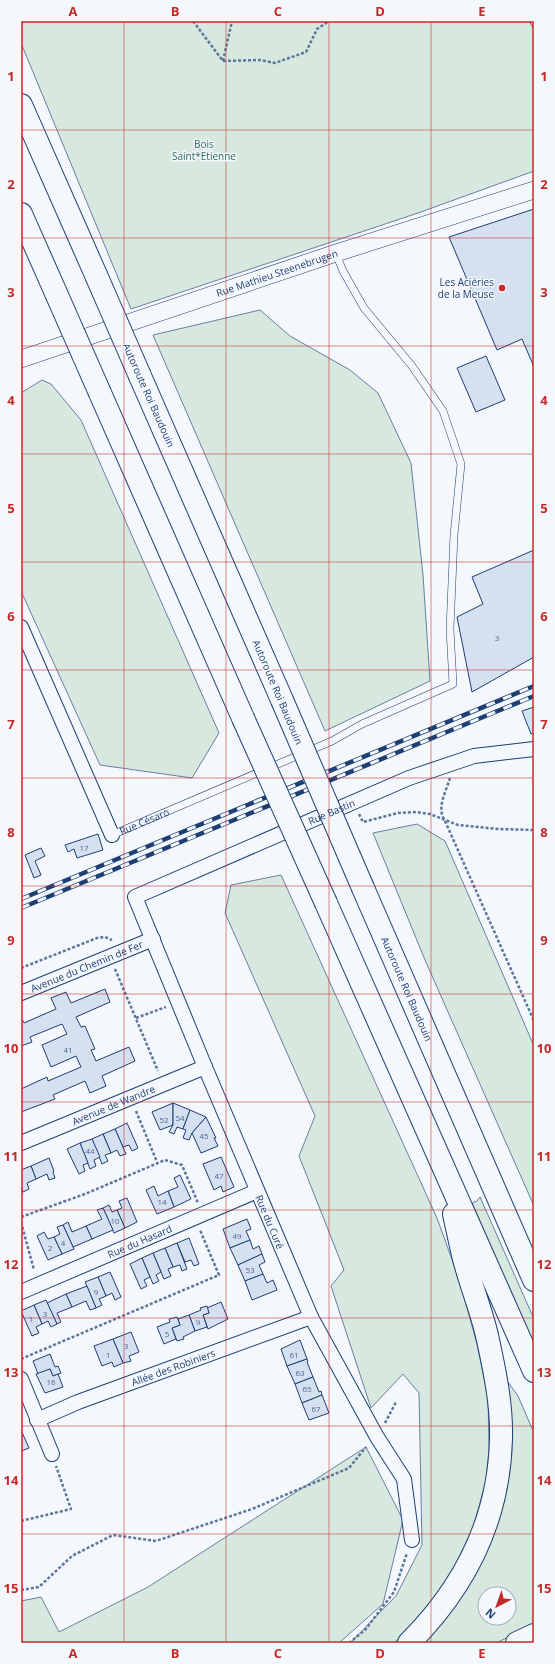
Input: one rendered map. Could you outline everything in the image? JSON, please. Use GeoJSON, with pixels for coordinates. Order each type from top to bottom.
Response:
{"type":"FeatureCollection","features":[{"type":"Feature","properties":{"kind":"highway","name":"Autoroute Roi Baudouin"},"geometry":{"type":"LineString","coordinates":[[21,105],[534,1280]]}},
{"type":"Feature","properties":{"kind":"highway"},"geometry":{"type":"LineString","coordinates":[[21,214],[534,1370]]}},
{"type":"Feature","properties":{"kind":"highway"},"geometry":{"type":"LineString","coordinates":[[476,1148],[534,1242]]}},
{"type":"Feature","properties":{"kind":"highway"},"geometry":{"type":"LineString","coordinates":[[409,1643],[436,1615],[463,1575],[478,1547],[490,1514],[495,1490],[501,1438],[498,1394],[488,1338],[463,1257],[445,1170]]}},
{"type":"Feature","properties":{"kind":"highway"},"geometry":{"type":"LineString","coordinates":[[517,1643],[534,1635]]}},
{"type":"Feature","properties":{"kind":"street","name":"Rue Mathieu Steenebrugen"},"geometry":{"type":"LineString","coordinates":[[21,359],[336,253],[534,190]]}},
{"type":"Feature","properties":{"kind":"street","name":"Rue Césaro"},"geometry":{"type":"LineString","coordinates":[[21,627],[112,835]]}},
{"type":"Feature","properties":{"kind":"street","name":"Rue Bastin"},"geometry":{"type":"LineString","coordinates":[[135,896],[409,778],[474,756],[534,749]]}},
{"type":"Feature","properties":{"kind":"street","name":"Rue du Curé"},"geometry":{"type":"LineString","coordinates":[[135,896],[205,1067],[311,1317],[377,1437],[404,1479],[412,1540]]}},
{"type":"Feature","properties":{"kind":"street","name":"Avenue du Chemin de Fer"},"geometry":{"type":"LineString","coordinates":[[21,993],[153,939]]}},
{"type":"Feature","properties":{"kind":"street","name":"Avenue de Wandre"},"geometry":{"type":"LineString","coordinates":[[21,1143],[205,1067]]}},
{"type":"Feature","properties":{"kind":"street","name":"Rue du Hasard"},"geometry":{"type":"LineString","coordinates":[[21,1292],[257,1191]]}},
{"type":"Feature","properties":{"kind":"street","name":"Allée des Robiniers"},"geometry":{"type":"LineString","coordinates":[[37,1420],[78,1402],[311,1317]]}},
{"type":"Feature","properties":{"kind":"street"},"geometry":{"type":"LineString","coordinates":[[21,1379],[52,1454]]}},
{"type":"Feature","properties":{"kind":"lane","name":"Rue Césaro"},"geometry":{"type":"LineString","coordinates":[[112,835],[332,741],[362,724],[453,684],[450,629],[454,535],[460,464],[442,411],[412,366],[364,308],[342,271],[336,253]]}},
{"type":"Feature","properties":{"kind":"path"},"geometry":{"type":"LineString","coordinates":[[193,21],[223,61]]}},
{"type":"Feature","properties":{"kind":"path"},"geometry":{"type":"LineString","coordinates":[[223,61],[232,21]]}},
{"type":"Feature","properties":{"kind":"path"},"geometry":{"type":"LineString","coordinates":[[223,61],[260,60],[275,63],[306,52],[317,29],[329,21]]}},
{"type":"Feature","properties":{"kind":"path"},"geometry":{"type":"LineString","coordinates":[[449,764],[452,772],[441,806],[441,814],[534,1021]]}},
{"type":"Feature","properties":{"kind":"path"},"geometry":{"type":"LineString","coordinates":[[352,803],[363,822],[398,813],[410,812],[430,814],[458,825],[534,830]]}},
{"type":"Feature","properties":{"kind":"path"},"geometry":{"type":"LineString","coordinates":[[21,968],[97,938],[105,937],[111,939],[115,944],[115,955],[136,1018],[164,1084]]}},
{"type":"Feature","properties":{"kind":"path"},"geometry":{"type":"LineString","coordinates":[[136,1018],[178,1002]]}},
{"type":"Feature","properties":{"kind":"path"},"geometry":{"type":"LineString","coordinates":[[130,1098],[157,1162]]}},
{"type":"Feature","properties":{"kind":"path"},"geometry":{"type":"LineString","coordinates":[[21,1217],[85,1194],[157,1162],[165,1160],[182,1165],[219,1275],[21,1359]]}},
{"type":"Feature","properties":{"kind":"path"},"geometry":{"type":"LineString","coordinates":[[21,1222],[38,1284]]}},
{"type":"Feature","properties":{"kind":"path"},"geometry":{"type":"LineString","coordinates":[[21,1590],[39,1587],[72,1556],[113,1535],[156,1541],[252,1509],[349,1468],[366,1447],[377,1437],[396,1402]]}},
{"type":"Feature","properties":{"kind":"path"},"geometry":{"type":"LineString","coordinates":[[21,1520],[71,1509],[52,1454]]}},
{"type":"Feature","properties":{"kind":"path"},"geometry":{"type":"LineString","coordinates":[[349,1643],[365,1630],[394,1592],[412,1540]]}},
{"type":"Feature","properties":{"kind":"green space","name":"Bois Saint*Etienne"},"geometry":{"type":"Polygon","coordinates":[[[21,21],[534,21],[534,171],[418,213],[131,309],[21,43],[21,21]]]}},
{"type":"Feature","properties":{"kind":"green space"},"geometry":{"type":"Polygon","coordinates":[[[260,310],[290,336],[350,370],[378,393],[411,463],[423,575],[430,681],[325,731],[153,335],[260,310]]]}},
{"type":"Feature","properties":{"kind":"green space"},"geometry":{"type":"Polygon","coordinates":[[[42,380],[51,384],[81,420],[219,733],[192,778],[100,765],[21,591],[21,393],[42,380]]]}},
{"type":"Feature","properties":{"kind":"green space"},"geometry":{"type":"Polygon","coordinates":[[[417,824],[445,841],[534,1046],[534,1206],[425,960],[373,833],[417,824]]]}},
{"type":"Feature","properties":{"kind":"green space"},"geometry":{"type":"Polygon","coordinates":[[[281,875],[437,1218],[459,1279],[477,1344],[488,1397],[489,1448],[486,1481],[473,1528],[451,1574],[433,1602],[394,1643],[350,1643],[396,1596],[422,1545],[419,1393],[403,1374],[371,1408],[331,1286],[344,1270],[299,1156],[315,1116],[225,913],[231,885],[281,875]]]}},
{"type":"Feature","properties":{"kind":"green space"},"geometry":{"type":"Polygon","coordinates":[[[480,1197],[534,1319],[534,1344],[472,1203],[477,1201],[480,1197]]]}},
{"type":"Feature","properties":{"kind":"green space"},"geometry":{"type":"Polygon","coordinates":[[[508,1382],[518,1396],[534,1433],[534,1625],[496,1643],[424,1643],[456,1605],[480,1566],[496,1527],[509,1408],[508,1382]]]}},
{"type":"Feature","properties":{"kind":"green space"},"geometry":{"type":"Polygon","coordinates":[[[366,1447],[403,1520],[383,1604],[339,1643],[21,1643],[21,1601],[41,1597],[59,1632],[148,1587],[366,1447]]]}},
{"type":"Feature","properties":{"kind":"building","name":"Les Aciéries de la Meuse"},"geometry":{"type":"Polygon","coordinates":[[[534,209],[534,367],[522,339],[497,350],[449,237],[534,209]]]}},
{"type":"Feature","properties":{"kind":"building"},"geometry":{"type":"Polygon","coordinates":[[[486,356],[505,400],[476,412],[457,368],[486,356]]]}},
{"type":"Feature","properties":{"kind":"building"},"geometry":{"type":"Polygon","coordinates":[[[534,550],[534,657],[472,692],[457,617],[483,604],[472,577],[534,550]]]}},
{"type":"Feature","properties":{"kind":"building"},"geometry":{"type":"Polygon","coordinates":[[[534,707],[534,733],[531,734],[522,711],[534,707]]]}},
{"type":"Feature","properties":{"kind":"building"},"geometry":{"type":"Polygon","coordinates":[[[98,834],[103,850],[77,858],[74,849],[68,852],[65,845],[98,834]]]}},
{"type":"Feature","properties":{"kind":"building"},"geometry":{"type":"Polygon","coordinates":[[[41,848],[45,856],[35,861],[41,875],[34,878],[25,855],[41,848]]]}},
{"type":"Feature","properties":{"kind":"building"},"geometry":{"type":"Polygon","coordinates":[[[105,989],[110,1002],[76,1017],[81,1027],[85,1026],[95,1049],[91,1050],[96,1061],[129,1047],[135,1061],[102,1076],[106,1086],[90,1093],[85,1081],[53,1095],[55,1099],[21,1112],[21,1089],[47,1077],[48,1081],[81,1067],[76,1056],[51,1067],[42,1045],[67,1034],[62,1024],[30,1037],[32,1042],[21,1046],[21,1020],[22,1019],[24,1023],[56,1009],[51,998],[66,992],[71,1003],[105,989]]]}},
{"type":"Feature","properties":{"kind":"building"},"geometry":{"type":"Polygon","coordinates":[[[173,1103],[173,1125],[160,1130],[152,1112],[173,1103]]]}},
{"type":"Feature","properties":{"kind":"building"},"geometry":{"type":"Polygon","coordinates":[[[173,1103],[190,1110],[183,1129],[177,1127],[174,1134],[169,1132],[173,1125],[173,1103]]]}},
{"type":"Feature","properties":{"kind":"building"},"geometry":{"type":"Polygon","coordinates":[[[190,1110],[206,1117],[192,1133],[189,1140],[183,1138],[186,1130],[183,1129],[190,1110]]]}},
{"type":"Feature","properties":{"kind":"building"},"geometry":{"type":"Polygon","coordinates":[[[206,1117],[216,1138],[214,1138],[218,1146],[201,1153],[192,1133],[206,1117]]]}},
{"type":"Feature","properties":{"kind":"building"},"geometry":{"type":"Polygon","coordinates":[[[127,1123],[138,1148],[132,1151],[129,1145],[123,1147],[115,1129],[127,1123]]]}},
{"type":"Feature","properties":{"kind":"building"},"geometry":{"type":"Polygon","coordinates":[[[115,1129],[126,1154],[120,1156],[117,1150],[111,1153],[103,1134],[115,1129]]]}},
{"type":"Feature","properties":{"kind":"building"},"geometry":{"type":"Polygon","coordinates":[[[103,1134],[111,1153],[105,1155],[108,1161],[102,1164],[92,1139],[103,1134]]]}},
{"type":"Feature","properties":{"kind":"building"},"geometry":{"type":"Polygon","coordinates":[[[92,1139],[100,1157],[94,1160],[96,1166],[90,1169],[80,1143],[92,1139]]]}},
{"type":"Feature","properties":{"kind":"building"},"geometry":{"type":"Polygon","coordinates":[[[80,1143],[88,1163],[83,1165],[85,1171],[79,1174],[67,1149],[80,1143]]]}},
{"type":"Feature","properties":{"kind":"building"},"geometry":{"type":"Polygon","coordinates":[[[221,1157],[234,1187],[223,1192],[221,1186],[214,1190],[203,1164],[221,1157]]]}},
{"type":"Feature","properties":{"kind":"building"},"geometry":{"type":"Polygon","coordinates":[[[49,1158],[55,1178],[49,1180],[47,1174],[36,1179],[31,1166],[49,1158]]]}},
{"type":"Feature","properties":{"kind":"building"},"geometry":{"type":"Polygon","coordinates":[[[31,1166],[36,1179],[27,1183],[29,1189],[23,1192],[21,1186],[21,1170],[31,1166]]]}},
{"type":"Feature","properties":{"kind":"building"},"geometry":{"type":"Polygon","coordinates":[[[180,1175],[191,1199],[174,1207],[168,1191],[178,1187],[174,1178],[180,1175]]]}},
{"type":"Feature","properties":{"kind":"building"},"geometry":{"type":"Polygon","coordinates":[[[154,1186],[158,1196],[168,1191],[174,1207],[157,1214],[146,1190],[154,1186]]]}},
{"type":"Feature","properties":{"kind":"building"},"geometry":{"type":"Polygon","coordinates":[[[127,1198],[137,1222],[125,1228],[117,1210],[122,1208],[119,1201],[127,1198]]]}},
{"type":"Feature","properties":{"kind":"building"},"geometry":{"type":"Polygon","coordinates":[[[109,1205],[112,1212],[117,1210],[125,1228],[114,1233],[103,1208],[109,1205]]]}},
{"type":"Feature","properties":{"kind":"building"},"geometry":{"type":"Polygon","coordinates":[[[103,1208],[113,1230],[92,1239],[86,1226],[102,1219],[97,1210],[103,1208]]]}},
{"type":"Feature","properties":{"kind":"building"},"geometry":{"type":"Polygon","coordinates":[[[247,1219],[251,1229],[246,1231],[250,1240],[230,1248],[223,1229],[247,1219]]]}},
{"type":"Feature","properties":{"kind":"building"},"geometry":{"type":"Polygon","coordinates":[[[68,1222],[72,1232],[86,1226],[92,1239],[73,1247],[63,1225],[68,1222]]]}},
{"type":"Feature","properties":{"kind":"building"},"geometry":{"type":"Polygon","coordinates":[[[63,1225],[74,1249],[62,1254],[54,1237],[60,1234],[57,1227],[63,1225]]]}},
{"type":"Feature","properties":{"kind":"building"},"geometry":{"type":"Polygon","coordinates":[[[44,1232],[48,1239],[54,1237],[62,1254],[48,1260],[37,1236],[44,1232]]]}},
{"type":"Feature","properties":{"kind":"building"},"geometry":{"type":"Polygon","coordinates":[[[189,1238],[199,1264],[194,1266],[191,1260],[185,1262],[177,1243],[189,1238]]]}},
{"type":"Feature","properties":{"kind":"building"},"geometry":{"type":"Polygon","coordinates":[[[250,1240],[253,1249],[259,1246],[262,1254],[238,1265],[230,1248],[250,1240]]]}},
{"type":"Feature","properties":{"kind":"building"},"geometry":{"type":"Polygon","coordinates":[[[177,1243],[187,1269],[182,1271],[180,1265],[173,1267],[165,1248],[177,1243]]]}},
{"type":"Feature","properties":{"kind":"building"},"geometry":{"type":"Polygon","coordinates":[[[165,1248],[173,1267],[168,1269],[171,1276],[164,1279],[153,1253],[165,1248]]]}},
{"type":"Feature","properties":{"kind":"building"},"geometry":{"type":"Polygon","coordinates":[[[153,1253],[161,1272],[156,1275],[159,1281],[153,1284],[142,1258],[153,1253]]]}},
{"type":"Feature","properties":{"kind":"building"},"geometry":{"type":"Polygon","coordinates":[[[262,1254],[265,1262],[259,1265],[263,1274],[245,1281],[238,1265],[262,1254]]]}},
{"type":"Feature","properties":{"kind":"building"},"geometry":{"type":"Polygon","coordinates":[[[142,1258],[150,1277],[144,1280],[147,1286],[141,1289],[130,1264],[142,1258]]]}},
{"type":"Feature","properties":{"kind":"building"},"geometry":{"type":"Polygon","coordinates":[[[110,1272],[121,1297],[115,1300],[112,1293],[106,1296],[98,1277],[110,1272]]]}},
{"type":"Feature","properties":{"kind":"building"},"geometry":{"type":"Polygon","coordinates":[[[263,1274],[267,1283],[273,1280],[277,1290],[252,1300],[245,1281],[263,1274]]]}},
{"type":"Feature","properties":{"kind":"building"},"geometry":{"type":"Polygon","coordinates":[[[98,1277],[106,1296],[99,1299],[102,1305],[96,1308],[85,1282],[98,1277]]]}},
{"type":"Feature","properties":{"kind":"building"},"geometry":{"type":"Polygon","coordinates":[[[87,1286],[96,1308],[90,1310],[86,1301],[72,1307],[66,1294],[87,1286]]]}},
{"type":"Feature","properties":{"kind":"building"},"geometry":{"type":"Polygon","coordinates":[[[66,1294],[72,1307],[57,1313],[61,1322],[57,1324],[47,1303],[66,1294]]]}},
{"type":"Feature","properties":{"kind":"building"},"geometry":{"type":"Polygon","coordinates":[[[46,1300],[57,1324],[51,1327],[48,1321],[42,1324],[34,1305],[46,1300]]]}},
{"type":"Feature","properties":{"kind":"building"},"geometry":{"type":"Polygon","coordinates":[[[221,1302],[228,1319],[208,1329],[203,1315],[209,1313],[207,1308],[221,1302]]]}},
{"type":"Feature","properties":{"kind":"building"},"geometry":{"type":"Polygon","coordinates":[[[34,1305],[42,1324],[36,1327],[39,1333],[32,1336],[21,1311],[34,1305]]]}},
{"type":"Feature","properties":{"kind":"building"},"geometry":{"type":"Polygon","coordinates":[[[207,1306],[209,1313],[203,1315],[207,1327],[195,1331],[189,1315],[201,1310],[200,1308],[207,1306]]]}},
{"type":"Feature","properties":{"kind":"building"},"geometry":{"type":"Polygon","coordinates":[[[189,1315],[195,1331],[183,1337],[184,1339],[177,1341],[172,1328],[180,1325],[178,1319],[189,1315]]]}},
{"type":"Feature","properties":{"kind":"building"},"geometry":{"type":"Polygon","coordinates":[[[177,1317],[180,1325],[172,1328],[176,1339],[164,1344],[157,1327],[170,1322],[169,1319],[177,1317]]]}},
{"type":"Feature","properties":{"kind":"building"},"geometry":{"type":"Polygon","coordinates":[[[131,1332],[139,1352],[129,1356],[131,1361],[123,1363],[113,1339],[131,1332]]]}},
{"type":"Feature","properties":{"kind":"building"},"geometry":{"type":"Polygon","coordinates":[[[113,1339],[123,1363],[114,1367],[112,1362],[102,1366],[94,1346],[113,1339]]]}},
{"type":"Feature","properties":{"kind":"building"},"geometry":{"type":"Polygon","coordinates":[[[300,1340],[307,1359],[287,1366],[281,1349],[300,1340]]]}},
{"type":"Feature","properties":{"kind":"building"},"geometry":{"type":"Polygon","coordinates":[[[50,1354],[55,1367],[58,1366],[61,1373],[53,1376],[50,1369],[38,1374],[33,1361],[50,1354]]]}},
{"type":"Feature","properties":{"kind":"building"},"geometry":{"type":"Polygon","coordinates":[[[307,1359],[313,1377],[295,1384],[287,1366],[307,1359]]]}},
{"type":"Feature","properties":{"kind":"building"},"geometry":{"type":"Polygon","coordinates":[[[50,1369],[53,1376],[58,1374],[63,1387],[45,1393],[36,1374],[50,1369]]]}},
{"type":"Feature","properties":{"kind":"building"},"geometry":{"type":"Polygon","coordinates":[[[313,1377],[319,1392],[321,1391],[322,1395],[302,1403],[295,1384],[313,1377]]]}},
{"type":"Feature","properties":{"kind":"building"},"geometry":{"type":"Polygon","coordinates":[[[322,1395],[329,1413],[309,1420],[302,1403],[322,1395]]]}},
{"type":"Feature","properties":{"kind":"building"},"geometry":{"type":"Polygon","coordinates":[[[21,1430],[29,1448],[21,1451],[21,1430]]]}},
{"type":"Feature","properties":{"kind":"railway"},"geometry":{"type":"LineString","coordinates":[[21,899],[534,686]]}},
{"type":"Feature","properties":{"kind":"railway"},"geometry":{"type":"LineString","coordinates":[[21,908],[534,696]]}},
{"type":"Feature","properties":{"kind":"power"},"geometry":{"type":"LineString","coordinates":[[529,21],[534,29]]}},
{"type":"Feature","properties":{"kind":"place","name":"Les Aciéries de la Meuse"},"geometry":{"type":"Point","coordinates":[502,288]}}]}
